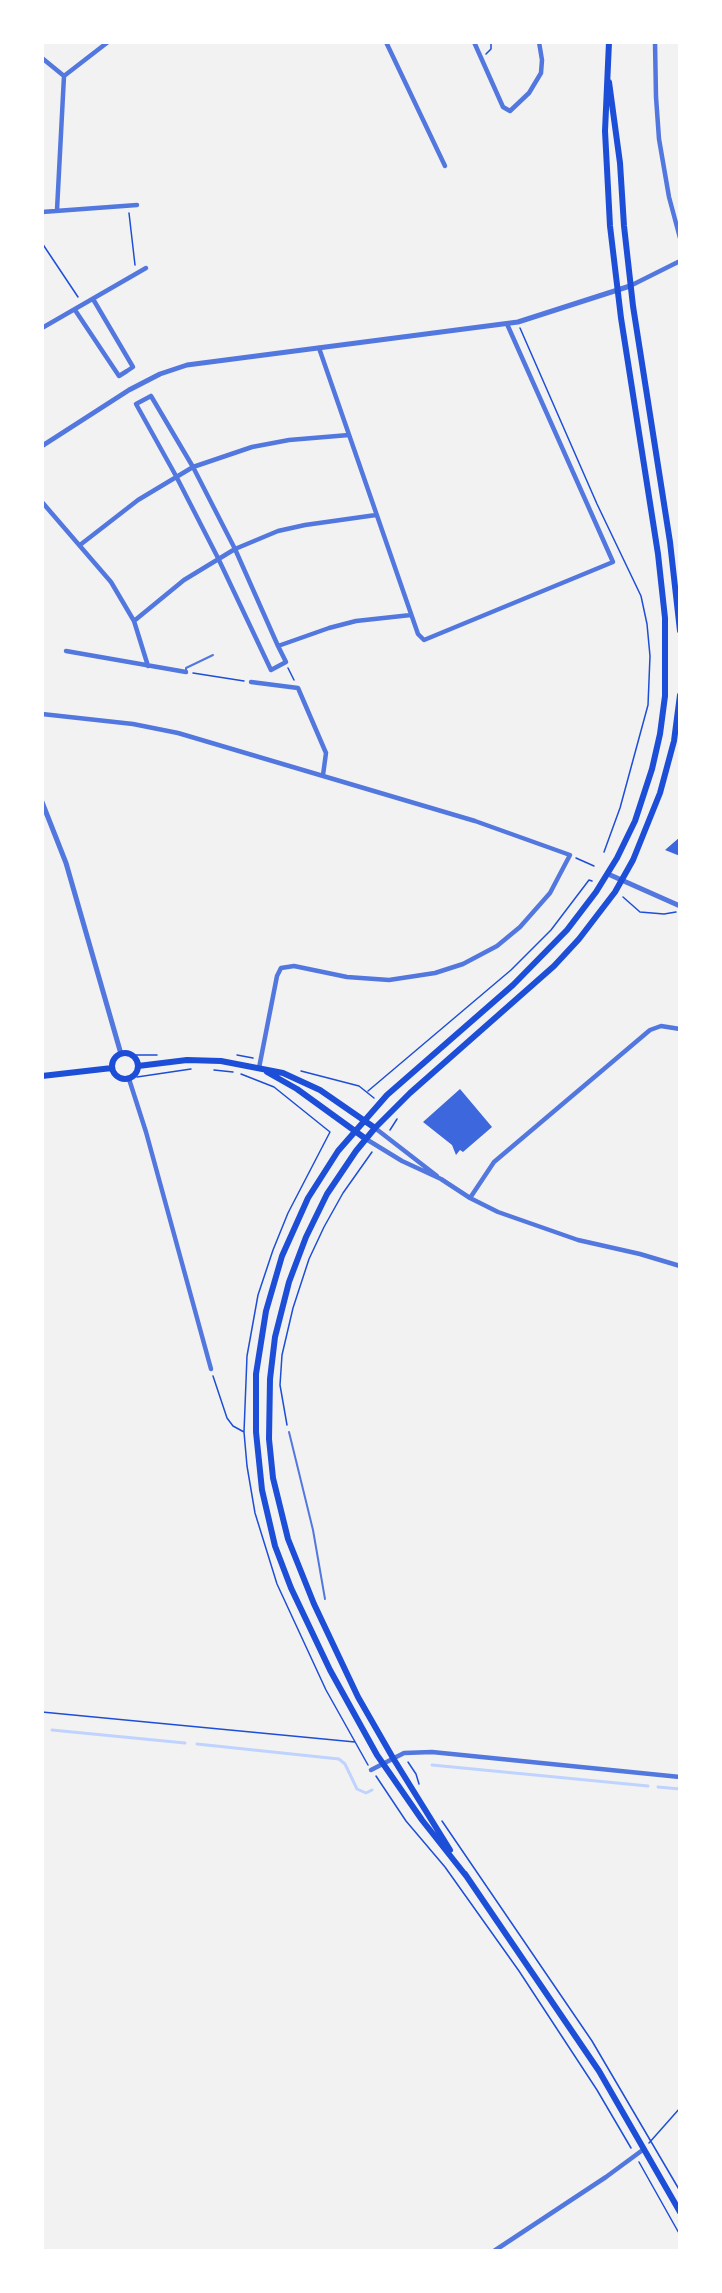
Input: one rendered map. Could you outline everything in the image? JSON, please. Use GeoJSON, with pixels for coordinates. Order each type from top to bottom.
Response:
{"type":"FeatureCollection","features":[{"type":"Feature","properties":{"kind":"main road"},"geometry":{"type":"LineString","coordinates":[[467,1876],[382,1763],[330,1670],[301,1611],[282,1566],[262,1490],[256,1432],[256,1382],[259,1347],[277,1271],[308,1198],[338,1151],[364,1119],[417,1067],[513,985],[544,956],[573,922],[608,874],[635,821],[652,769],[663,718],[666,666],[665,618],[658,554],[617,291],[607,179],[606,101],[609,42]]}},
{"type":"Feature","properties":{"kind":"main road"},"geometry":{"type":"LineString","coordinates":[[608,75],[620,163],[630,286],[670,542],[680,631]]}},
{"type":"Feature","properties":{"kind":"main road"},"geometry":{"type":"LineString","coordinates":[[680,695],[674,741],[660,793],[646,830],[622,880],[596,919],[555,966],[410,1094],[375,1128],[347,1163],[319,1209],[293,1269],[280,1313],[270,1379],[269,1431],[276,1495],[296,1562],[346,1673],[420,1802],[467,1876],[581,2044],[680,2212]]}},
{"type":"Feature","properties":{"kind":"main road"},"geometry":{"type":"LineString","coordinates":[[122,1054],[132,1056],[138,1066],[131,1078],[119,1078],[112,1068],[114,1060],[122,1054]]}},
{"type":"Feature","properties":{"kind":"main road"},"geometry":{"type":"LineString","coordinates":[[138,1066],[199,1060],[233,1062],[283,1073],[302,1081],[375,1128]]}},
{"type":"Feature","properties":{"kind":"main road"},"geometry":{"type":"LineString","coordinates":[[42,1076],[112,1068]]}},
{"type":"Feature","properties":{"kind":"main road"},"geometry":{"type":"LineString","coordinates":[[259,1068],[297,1089],[366,1139]]}},
{"type":"Feature","properties":{"kind":"street"},"geometry":{"type":"LineString","coordinates":[[57,210],[64,76],[108,42]]}},
{"type":"Feature","properties":{"kind":"street"},"geometry":{"type":"LineString","coordinates":[[386,42],[445,166]]}},
{"type":"Feature","properties":{"kind":"street"},"geometry":{"type":"LineString","coordinates":[[474,42],[502,107],[510,111],[529,93],[541,73],[542,60],[539,42]]}},
{"type":"Feature","properties":{"kind":"street"},"geometry":{"type":"LineString","coordinates":[[655,42],[659,139],[669,197],[680,238]]}},
{"type":"Feature","properties":{"kind":"street"},"geometry":{"type":"LineString","coordinates":[[42,58],[64,76]]}},
{"type":"Feature","properties":{"kind":"street"},"geometry":{"type":"LineString","coordinates":[[42,212],[137,206]]}},
{"type":"Feature","properties":{"kind":"street"},"geometry":{"type":"LineString","coordinates":[[42,446],[121,394],[167,371],[187,365],[225,358],[518,322],[617,291],[680,261]]}},
{"type":"Feature","properties":{"kind":"street"},"geometry":{"type":"LineString","coordinates":[[42,328],[146,268]]}},
{"type":"Feature","properties":{"kind":"street"},"geometry":{"type":"LineString","coordinates":[[75,310],[119,376],[133,367],[93,299]]}},
{"type":"Feature","properties":{"kind":"street"},"geometry":{"type":"LineString","coordinates":[[319,348],[411,615],[420,638],[430,639],[613,562],[507,324]]}},
{"type":"Feature","properties":{"kind":"street"},"geometry":{"type":"LineString","coordinates":[[151,396],[193,467],[235,549],[285,662],[271,670],[218,558],[136,404],[151,396]]}},
{"type":"Feature","properties":{"kind":"street"},"geometry":{"type":"LineString","coordinates":[[80,545],[138,500],[193,467],[252,447],[289,440],[349,435]]}},
{"type":"Feature","properties":{"kind":"street"},"geometry":{"type":"LineString","coordinates":[[42,502],[111,582],[134,621],[148,666]]}},
{"type":"Feature","properties":{"kind":"street"},"geometry":{"type":"LineString","coordinates":[[134,621],[184,580],[235,549],[278,531],[376,515]]}},
{"type":"Feature","properties":{"kind":"street"},"geometry":{"type":"LineString","coordinates":[[278,646],[356,621],[411,615]]}},
{"type":"Feature","properties":{"kind":"street"},"geometry":{"type":"LineString","coordinates":[[66,651],[186,672]]}},
{"type":"Feature","properties":{"kind":"street"},"geometry":{"type":"LineString","coordinates":[[251,682],[298,688],[326,753],[323,775]]}},
{"type":"Feature","properties":{"kind":"street"},"geometry":{"type":"LineString","coordinates":[[42,714],[161,729],[475,820],[570,855],[550,893],[520,927],[497,946],[463,964],[429,975],[389,980],[347,977],[294,966],[281,969],[278,972],[259,1068]]}},
{"type":"Feature","properties":{"kind":"street"},"geometry":{"type":"LineString","coordinates":[[42,802],[66,863],[122,1054]]}},
{"type":"Feature","properties":{"kind":"street"},"geometry":{"type":"LineString","coordinates":[[608,874],[680,906]]}},
{"type":"Feature","properties":{"kind":"street"},"geometry":{"type":"LineString","coordinates":[[470,1198],[494,1162],[650,1030],[661,1026],[680,1029]]}},
{"type":"Feature","properties":{"kind":"street"},"geometry":{"type":"LineString","coordinates":[[131,1078],[212,1369]]}},
{"type":"Feature","properties":{"kind":"street"},"geometry":{"type":"LineString","coordinates":[[375,1128],[425,1164],[441,1179]]}},
{"type":"Feature","properties":{"kind":"street"},"geometry":{"type":"LineString","coordinates":[[366,1139],[402,1161],[441,1179],[470,1198],[498,1212],[559,1234],[680,1266]]}},
{"type":"Feature","properties":{"kind":"street"},"geometry":{"type":"LineString","coordinates":[[371,1770],[403,1754],[440,1752],[680,1777]]}},
{"type":"Feature","properties":{"kind":"street"},"geometry":{"type":"LineString","coordinates":[[494,2251],[644,2149]]}},
{"type":"Feature","properties":{"kind":"lane"},"geometry":{"type":"LineString","coordinates":[[186,672],[186,668],[213,655]]}},
{"type":"Feature","properties":{"kind":"lane"},"geometry":{"type":"LineString","coordinates":[[289,1432],[313,1530],[325,1599]]}},
{"type":"Feature","properties":{"kind":"path"},"geometry":{"type":"LineString","coordinates":[[480,56],[491,49],[491,42]]}},
{"type":"Feature","properties":{"kind":"path"},"geometry":{"type":"LineString","coordinates":[[129,206],[136,273]]}},
{"type":"Feature","properties":{"kind":"path"},"geometry":{"type":"LineString","coordinates":[[42,243],[84,305]]}},
{"type":"Feature","properties":{"kind":"path"},"geometry":{"type":"LineString","coordinates":[[518,322],[597,504],[641,596],[647,624],[650,656],[648,705],[620,808],[604,852]]}},
{"type":"Feature","properties":{"kind":"path"},"geometry":{"type":"LineString","coordinates":[[285,662],[298,688]]}},
{"type":"Feature","properties":{"kind":"path"},"geometry":{"type":"LineString","coordinates":[[186,672],[251,682]]}},
{"type":"Feature","properties":{"kind":"path"},"geometry":{"type":"LineString","coordinates":[[570,855],[594,866]]}},
{"type":"Feature","properties":{"kind":"path"},"geometry":{"type":"LineString","coordinates":[[368,1092],[511,970],[551,930],[589,880]]}},
{"type":"Feature","properties":{"kind":"path"},"geometry":{"type":"LineString","coordinates":[[630,904],[646,913],[664,915],[680,911]]}},
{"type":"Feature","properties":{"kind":"path"},"geometry":{"type":"LineString","coordinates":[[131,1078],[191,1069]]}},
{"type":"Feature","properties":{"kind":"path"},"geometry":{"type":"LineString","coordinates":[[210,1069],[240,1073],[274,1087],[330,1132]]}},
{"type":"Feature","properties":{"kind":"path"},"geometry":{"type":"LineString","coordinates":[[289,1432],[280,1385],[285,1340],[309,1259],[331,1213],[366,1160]]}},
{"type":"Feature","properties":{"kind":"path"},"geometry":{"type":"LineString","coordinates":[[212,1369],[227,1418],[233,1426],[244,1432]]}},
{"type":"Feature","properties":{"kind":"path"},"geometry":{"type":"LineString","coordinates":[[42,1712],[355,1742]]}},
{"type":"Feature","properties":{"kind":"path"},"geometry":{"type":"LineString","coordinates":[[351,1733],[371,1770]]}},
{"type":"Feature","properties":{"kind":"path"},"geometry":{"type":"LineString","coordinates":[[403,1754],[416,1774],[421,1789]]}},
{"type":"Feature","properties":{"kind":"path"},"geometry":{"type":"LineString","coordinates":[[378,1778],[406,1821],[445,1867],[525,1980],[597,2090],[680,2235]]}},
{"type":"Feature","properties":{"kind":"path"},"geometry":{"type":"LineString","coordinates":[[439,1817],[577,2017],[652,2140],[680,2191]]}},
{"type":"Feature","properties":{"kind":"path"},"geometry":{"type":"LineString","coordinates":[[652,2140],[680,2108]]}},
{"type":"Feature","properties":{"kind":"building"},"geometry":{"type":"Polygon","coordinates":[[[680,837],[680,856],[665,850],[680,837]]]}},
{"type":"Feature","properties":{"kind":"building"},"geometry":{"type":"Polygon","coordinates":[[[460,1089],[492,1127],[463,1152],[460,1150],[456,1155],[452,1145],[423,1122],[460,1089]]]}},
{"type":"Feature","properties":{"kind":"waterway"},"geometry":{"type":"LineString","coordinates":[[52,1730],[185,1743]]}},
{"type":"Feature","properties":{"kind":"waterway"},"geometry":{"type":"LineString","coordinates":[[197,1744],[339,1759],[345,1764],[357,1789],[366,1793],[372,1790]]}},
{"type":"Feature","properties":{"kind":"waterway"},"geometry":{"type":"LineString","coordinates":[[432,1765],[648,1786]]}},
{"type":"Feature","properties":{"kind":"waterway"},"geometry":{"type":"LineString","coordinates":[[658,1787],[680,1789]]}}]}
